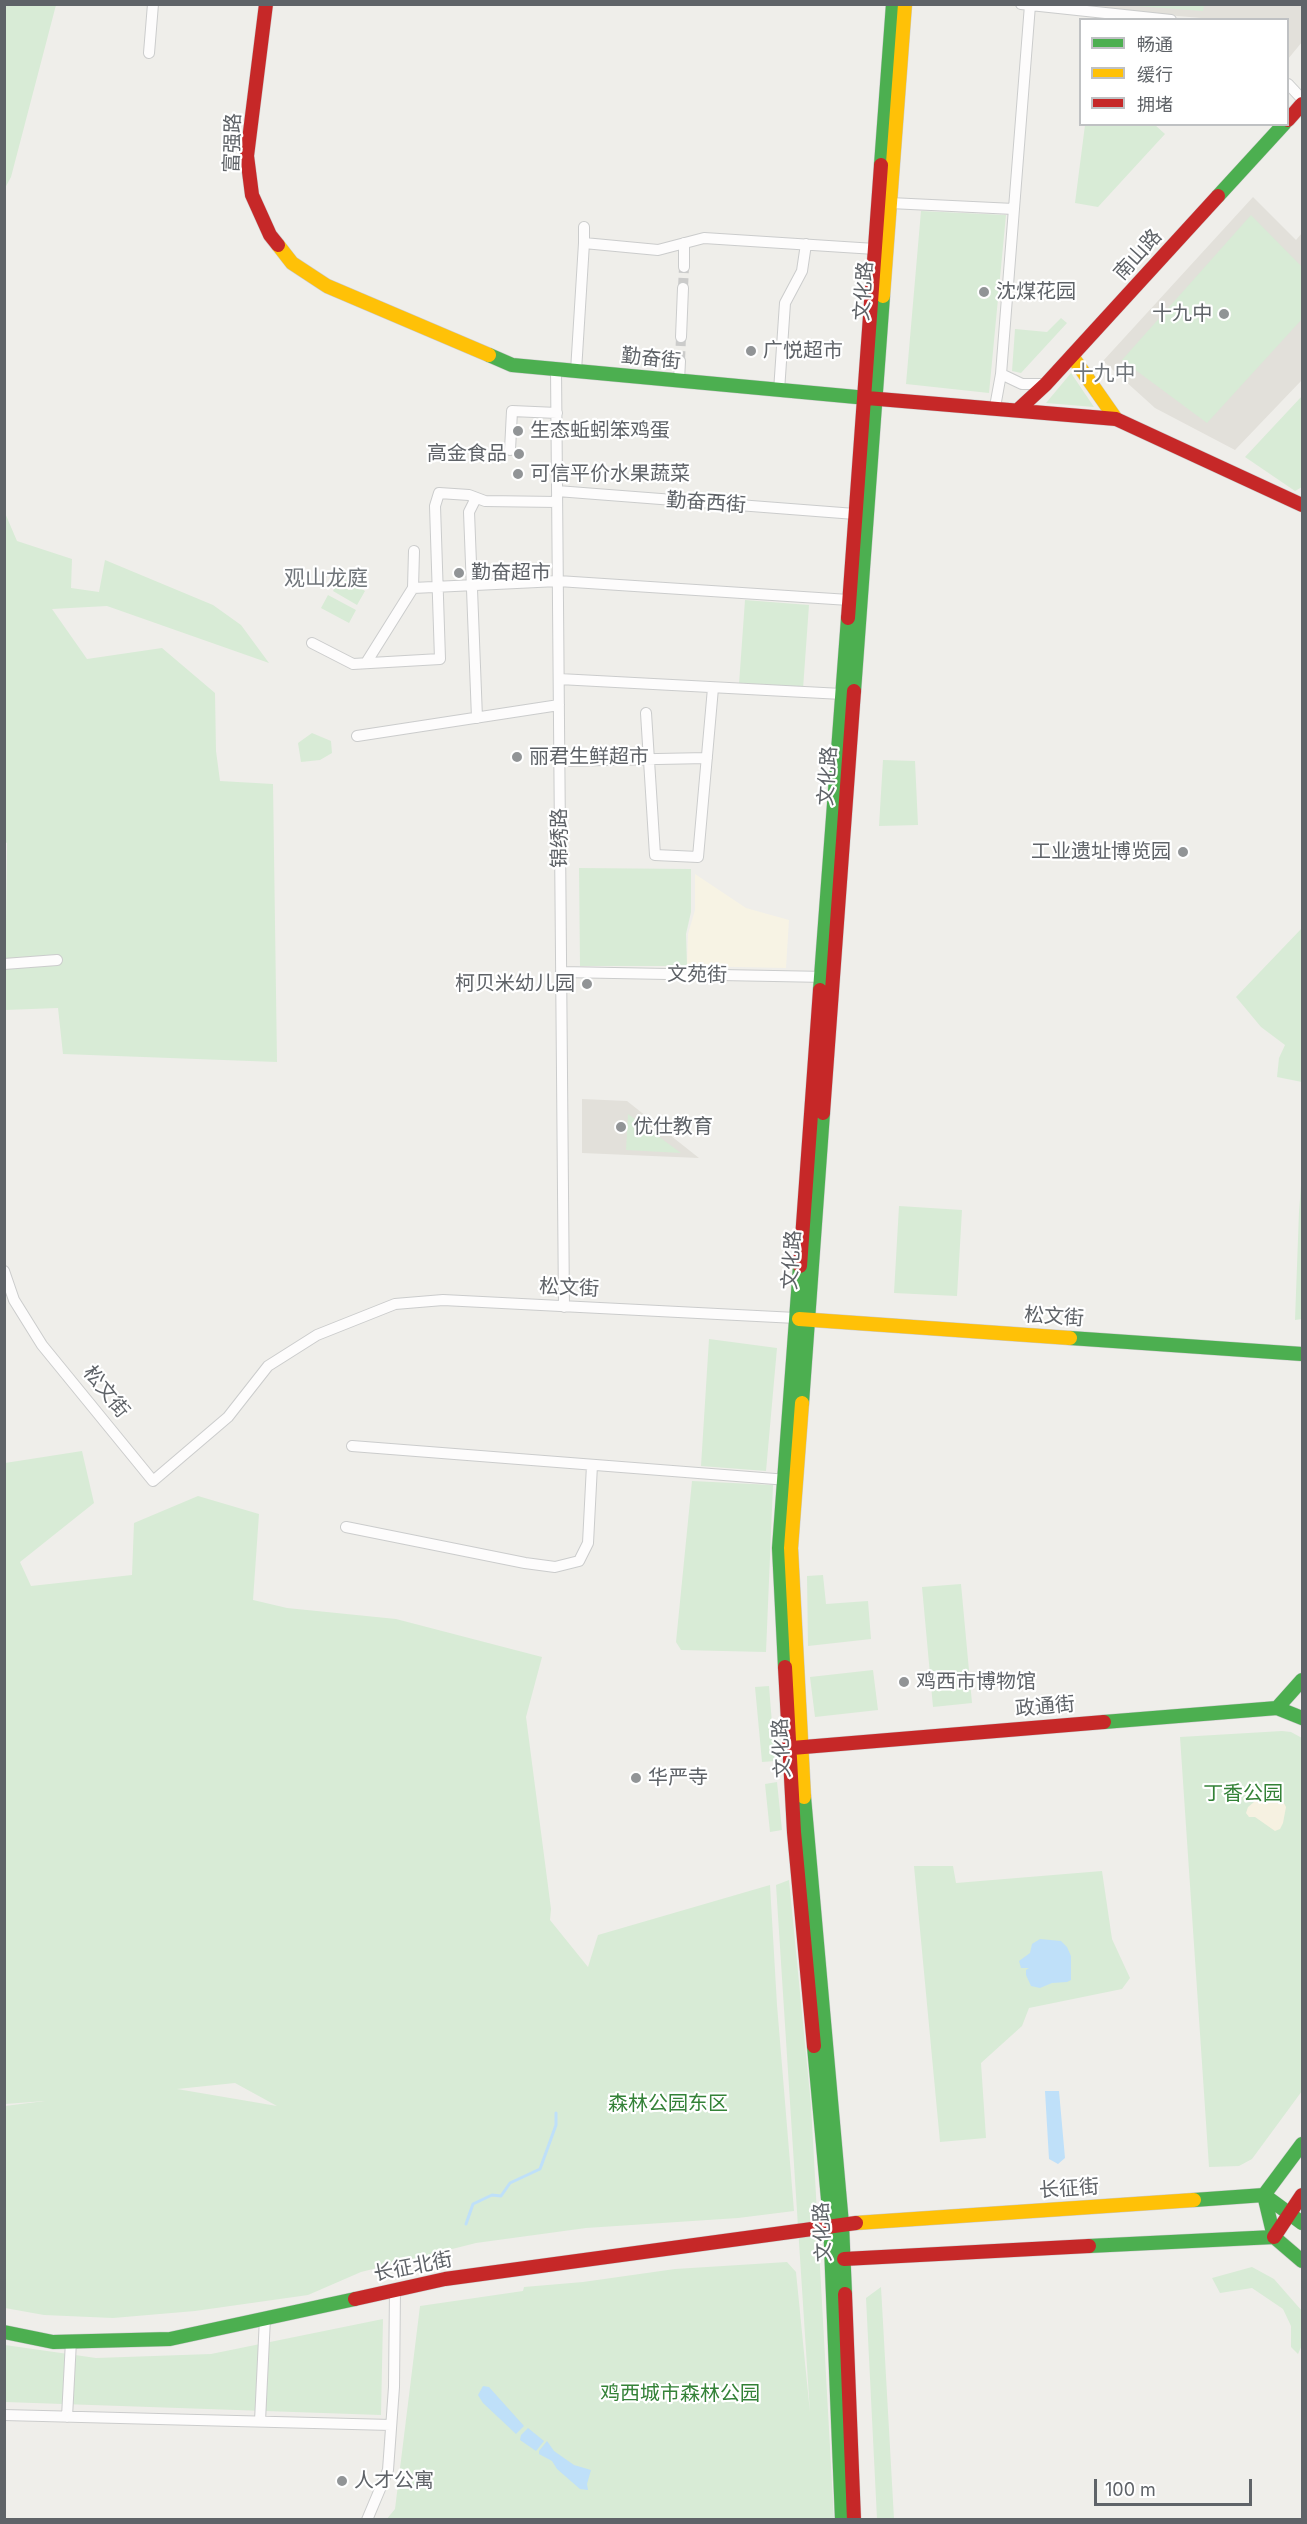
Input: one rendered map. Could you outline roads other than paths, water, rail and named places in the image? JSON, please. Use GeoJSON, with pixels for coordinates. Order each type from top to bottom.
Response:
{"type":"FeatureCollection","features":[{"type":"Feature","properties":{"kind":"main road","name":"富强路"},"geometry":{"type":"LineString","coordinates":[[266,4],[247,156],[252,195],[270,236],[292,263],[300,268]]}},
{"type":"Feature","properties":{"kind":"main road","name":"文化路"},"geometry":{"type":"LineString","coordinates":[[842,2520],[836,2225],[794,1832],[795,1748],[779,1548],[790,1480],[802,1319],[870,398],[875,249],[893,4]]}},
{"type":"Feature","properties":{"kind":"main road","name":"文化路"},"geometry":{"type":"LineString","coordinates":[[827,977],[842,694],[855,514],[870,398],[890,203],[905,4]]}},
{"type":"Feature","properties":{"kind":"main road"},"geometry":{"type":"LineString","coordinates":[[1289,118],[1302,104]]}},
{"type":"Feature","properties":{"kind":"main road","name":"南山路"},"geometry":{"type":"LineString","coordinates":[[1019,409],[1046,384],[1282,126]]}},
{"type":"Feature","properties":{"kind":"main road","name":"勤奋街"},"geometry":{"type":"LineString","coordinates":[[300,268],[327,286],[512,364],[779,392],[995,407],[1116,419]]}},
{"type":"Feature","properties":{"kind":"main road"},"geometry":{"type":"LineString","coordinates":[[1072,356],[1116,419],[1302,505]]}},
{"type":"Feature","properties":{"kind":"main road","name":"松文街"},"geometry":{"type":"LineString","coordinates":[[802,1319],[1302,1354]]}},
{"type":"Feature","properties":{"kind":"main road"},"geometry":{"type":"LineString","coordinates":[[1277,1708],[1302,1680]]}},
{"type":"Feature","properties":{"kind":"main road","name":"政通街"},"geometry":{"type":"LineString","coordinates":[[795,1748],[1277,1708],[1302,1718]]}},
{"type":"Feature","properties":{"kind":"main road"},"geometry":{"type":"LineString","coordinates":[[1302,2144],[1264,2196],[1274,2237],[1302,2261]]}},
{"type":"Feature","properties":{"kind":"main road"},"geometry":{"type":"LineString","coordinates":[[1274,2237],[1302,2195]]}},
{"type":"Feature","properties":{"kind":"main road"},"geometry":{"type":"LineString","coordinates":[[1264,2196],[1302,2223]]}},
{"type":"Feature","properties":{"kind":"main road","name":"长征街"},"geometry":{"type":"LineString","coordinates":[[836,2225],[1264,2196]]}},
{"type":"Feature","properties":{"kind":"main road","name":"文化路"},"geometry":{"type":"LineString","coordinates":[[836,2225],[844,2259],[854,2520]]}},
{"type":"Feature","properties":{"kind":"main road","name":"长征北街"},"geometry":{"type":"LineString","coordinates":[[4,2332],[53,2342],[170,2339],[446,2279],[836,2225]]}},
{"type":"Feature","properties":{"kind":"main road"},"geometry":{"type":"LineString","coordinates":[[844,2259],[1274,2237]]}},
{"type":"Feature","properties":{"kind":"street"},"geometry":{"type":"LineString","coordinates":[[149,53],[153,4]]}},
{"type":"Feature","properties":{"kind":"street"},"geometry":{"type":"LineString","coordinates":[[995,407],[1001,374],[1014,210],[1026,5],[1152,18]]}},
{"type":"Feature","properties":{"kind":"street"},"geometry":{"type":"LineString","coordinates":[[1289,86],[1302,99]]}},
{"type":"Feature","properties":{"kind":"street"},"geometry":{"type":"LineString","coordinates":[[890,203],[1014,210]]}},
{"type":"Feature","properties":{"kind":"street"},"geometry":{"type":"LineString","coordinates":[[576,371],[584,226]]}},
{"type":"Feature","properties":{"kind":"street"},"geometry":{"type":"LineString","coordinates":[[584,243],[658,250],[704,238],[875,249]]}},
{"type":"Feature","properties":{"kind":"street"},"geometry":{"type":"LineString","coordinates":[[684,243],[684,267]]}},
{"type":"Feature","properties":{"kind":"street"},"geometry":{"type":"LineString","coordinates":[[779,392],[784,303],[802,271],[806,244]]}},
{"type":"Feature","properties":{"kind":"street"},"geometry":{"type":"LineString","coordinates":[[681,337],[683,288]]}},
{"type":"Feature","properties":{"kind":"street"},"geometry":{"type":"LineString","coordinates":[[679,381],[680,361]]}},
{"type":"Feature","properties":{"kind":"street","name":"锦绣路"},"geometry":{"type":"LineString","coordinates":[[556,369],[564,1307]]}},
{"type":"Feature","properties":{"kind":"street"},"geometry":{"type":"LineString","coordinates":[[1001,374],[1022,384],[1046,384]]}},
{"type":"Feature","properties":{"kind":"street"},"geometry":{"type":"LineString","coordinates":[[510,450],[512,411],[557,414]]}},
{"type":"Feature","properties":{"kind":"street","name":"勤奋西街"},"geometry":{"type":"LineString","coordinates":[[438,588],[435,506],[440,493],[469,495],[486,502],[557,497],[855,514]]}},
{"type":"Feature","properties":{"kind":"street"},"geometry":{"type":"LineString","coordinates":[[476,498],[469,512],[477,718]]}},
{"type":"Feature","properties":{"kind":"street"},"geometry":{"type":"LineString","coordinates":[[366,663],[413,588],[414,551]]}},
{"type":"Feature","properties":{"kind":"street"},"geometry":{"type":"LineString","coordinates":[[413,588],[558,581],[849,600]]}},
{"type":"Feature","properties":{"kind":"street"},"geometry":{"type":"LineString","coordinates":[[312,643],[353,664],[440,658],[438,588]]}},
{"type":"Feature","properties":{"kind":"street"},"geometry":{"type":"LineString","coordinates":[[559,679],[842,694]]}},
{"type":"Feature","properties":{"kind":"street"},"geometry":{"type":"LineString","coordinates":[[646,713],[655,855],[698,857],[713,688]]}},
{"type":"Feature","properties":{"kind":"street"},"geometry":{"type":"LineString","coordinates":[[357,736],[559,705]]}},
{"type":"Feature","properties":{"kind":"street"},"geometry":{"type":"LineString","coordinates":[[559,761],[707,758]]}},
{"type":"Feature","properties":{"kind":"street"},"geometry":{"type":"LineString","coordinates":[[4,964],[57,960]]}},
{"type":"Feature","properties":{"kind":"street","name":"文苑街"},"geometry":{"type":"LineString","coordinates":[[561,972],[827,977]]}},
{"type":"Feature","properties":{"kind":"street","name":"松文街"},"geometry":{"type":"LineString","coordinates":[[4,1271],[14,1300],[42,1345],[153,1481],[228,1417],[268,1366],[316,1335],[395,1304],[443,1300],[802,1319]]}},
{"type":"Feature","properties":{"kind":"street"},"geometry":{"type":"LineString","coordinates":[[352,1446],[790,1480]]}},
{"type":"Feature","properties":{"kind":"street"},"geometry":{"type":"LineString","coordinates":[[346,1527],[525,1563],[555,1567],[579,1561],[588,1543],[592,1465]]}},
{"type":"Feature","properties":{"kind":"street"},"geometry":{"type":"LineString","coordinates":[[367,2520],[387,2472],[391,2425],[395,2290]]}},
{"type":"Feature","properties":{"kind":"street"},"geometry":{"type":"LineString","coordinates":[[260,2421],[265,2318]]}},
{"type":"Feature","properties":{"kind":"street"},"geometry":{"type":"LineString","coordinates":[[67,2417],[71,2342]]}},
{"type":"Feature","properties":{"kind":"street"},"geometry":{"type":"LineString","coordinates":[[4,2415],[391,2425]]}},
{"type":"Feature","properties":{"kind":"water"},"geometry":{"type":"Polygon","coordinates":[[[1040,1939],[1061,1941],[1067,1947],[1071,1956],[1071,1980],[1052,1983],[1040,1988],[1031,1986],[1026,1975],[1026,1970],[1029,1968],[1021,1968],[1019,1961],[1030,1953],[1032,1944],[1040,1939]]]}},
{"type":"Feature","properties":{"kind":"water"},"geometry":{"type":"Polygon","coordinates":[[[1045,2091],[1059,2091],[1065,2158],[1058,2164],[1049,2159],[1045,2091]]]}},
{"type":"Feature","properties":{"kind":"water"},"geometry":{"type":"Polygon","coordinates":[[[483,2386],[489,2387],[524,2426],[516,2434],[483,2403],[478,2395],[483,2386]]]}},
{"type":"Feature","properties":{"kind":"water"},"geometry":{"type":"Polygon","coordinates":[[[528,2428],[544,2441],[536,2451],[520,2440],[521,2435],[528,2428]]]}},
{"type":"Feature","properties":{"kind":"water"},"geometry":{"type":"Polygon","coordinates":[[[547,2441],[554,2451],[574,2465],[591,2470],[587,2484],[588,2490],[580,2489],[557,2469],[552,2461],[539,2454],[547,2441]]]}},
{"type":"Feature","properties":{"kind":"waterway"},"geometry":{"type":"LineString","coordinates":[[466,2224],[473,2204],[492,2195],[501,2196],[510,2183],[540,2169],[556,2125],[556,2113]]}},
{"type":"Feature","properties":{"kind":"tunnel"},"geometry":{"type":"LineString","coordinates":[[683,288],[684,267]]}},
{"type":"Feature","properties":{"kind":"tunnel"},"geometry":{"type":"LineString","coordinates":[[680,361],[681,337]]}},
{"type":"Feature","properties":{"kind":"place","name":"沈煤花园"},"geometry":{"type":"Point","coordinates":[984,292]}},
{"type":"Feature","properties":{"kind":"place","name":"十九中"},"geometry":{"type":"Point","coordinates":[1224,314]}},
{"type":"Feature","properties":{"kind":"place","name":"广悦超市"},"geometry":{"type":"Point","coordinates":[751,351]}},
{"type":"Feature","properties":{"kind":"place","name":"生态蚯蚓笨鸡蛋"},"geometry":{"type":"Point","coordinates":[518,431]}},
{"type":"Feature","properties":{"kind":"place","name":"高金食品"},"geometry":{"type":"Point","coordinates":[519,454]}},
{"type":"Feature","properties":{"kind":"place","name":"可信平价水果蔬菜"},"geometry":{"type":"Point","coordinates":[518,474]}},
{"type":"Feature","properties":{"kind":"place","name":"勤奋超市"},"geometry":{"type":"Point","coordinates":[459,573]}},
{"type":"Feature","properties":{"kind":"place","name":"丽君生鲜超市"},"geometry":{"type":"Point","coordinates":[517,757]}},
{"type":"Feature","properties":{"kind":"place","name":"工业遗址博览园"},"geometry":{"type":"Point","coordinates":[1183,852]}},
{"type":"Feature","properties":{"kind":"place","name":"柯贝米幼儿园"},"geometry":{"type":"Point","coordinates":[587,984]}},
{"type":"Feature","properties":{"kind":"place","name":"优仕教育"},"geometry":{"type":"Point","coordinates":[621,1127]}},
{"type":"Feature","properties":{"kind":"place","name":"鸡西市博物馆"},"geometry":{"type":"Point","coordinates":[904,1682]}},
{"type":"Feature","properties":{"kind":"place","name":"华严寺"},"geometry":{"type":"Point","coordinates":[636,1778]}},
{"type":"Feature","properties":{"kind":"place","name":"人才公寓"},"geometry":{"type":"Point","coordinates":[342,2481]}},
{"type":"Feature","properties":{"kind":"district","name":"十九中"},"geometry":{"type":"Point","coordinates":[1104,374]}},
{"type":"Feature","properties":{"kind":"district","name":"观山龙庭"},"geometry":{"type":"Point","coordinates":[326,579]}},
{"type":"Feature","properties":{"kind":"park label","name":"丁香公园"},"geometry":{"type":"Point","coordinates":[1243,1794]}},
{"type":"Feature","properties":{"kind":"park label","name":"森林公园东区"},"geometry":{"type":"Point","coordinates":[668,2104]}},
{"type":"Feature","properties":{"kind":"park label","name":"鸡西城市森林公园"},"geometry":{"type":"Point","coordinates":[680,2394]}}]}
